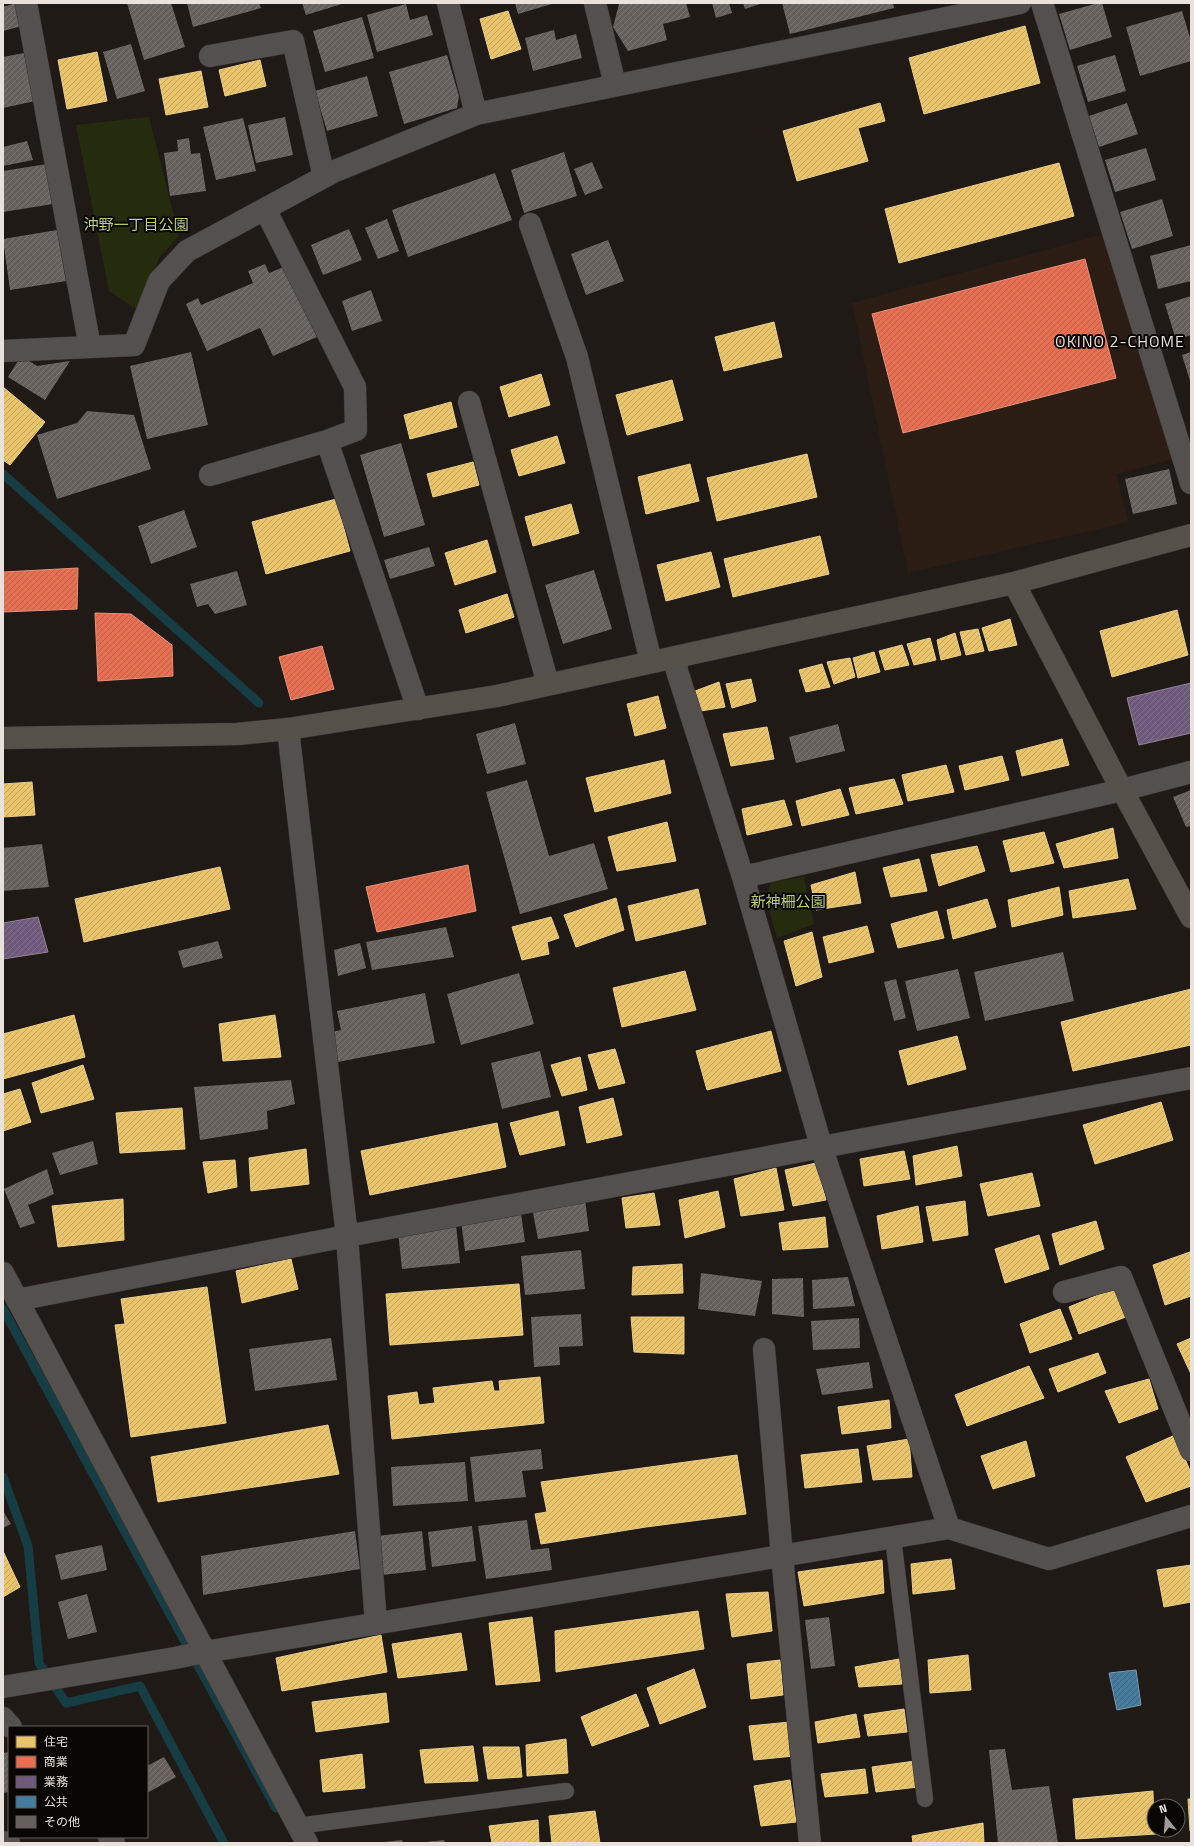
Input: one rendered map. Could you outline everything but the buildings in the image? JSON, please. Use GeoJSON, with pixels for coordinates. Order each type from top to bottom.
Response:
{"type":"FeatureCollection","features":[{"type":"Feature","properties":{"kind":"street"},"geometry":{"type":"LineString","coordinates":[[26,3],[90,346]]}},
{"type":"Feature","properties":{"kind":"street"},"geometry":{"type":"LineString","coordinates":[[448,3],[476,114]]}},
{"type":"Feature","properties":{"kind":"street"},"geometry":{"type":"LineString","coordinates":[[594,3],[616,85]]}},
{"type":"Feature","properties":{"kind":"street"},"geometry":{"type":"LineString","coordinates":[[3,352],[90,346],[134,345],[159,281],[187,251],[335,171],[476,114],[1020,3]]}},
{"type":"Feature","properties":{"kind":"street"},"geometry":{"type":"LineString","coordinates":[[1042,3],[1191,483]]}},
{"type":"Feature","properties":{"kind":"street"},"geometry":{"type":"LineString","coordinates":[[210,56],[293,41],[324,177]]}},
{"type":"Feature","properties":{"kind":"street"},"geometry":{"type":"LineString","coordinates":[[210,474],[327,441],[356,430],[355,387],[265,209]]}},
{"type":"Feature","properties":{"kind":"street"},"geometry":{"type":"LineString","coordinates":[[530,224],[577,357],[650,662]]}},
{"type":"Feature","properties":{"kind":"street"},"geometry":{"type":"LineString","coordinates":[[469,402],[548,684]]}},
{"type":"Feature","properties":{"kind":"street"},"geometry":{"type":"LineString","coordinates":[[327,441],[418,709]]}},
{"type":"Feature","properties":{"kind":"street"},"geometry":{"type":"LineString","coordinates":[[3,738],[237,734],[288,729],[497,696],[1014,583],[1191,535]]}},
{"type":"Feature","properties":{"kind":"street"},"geometry":{"type":"LineString","coordinates":[[1014,583],[1122,790],[1191,917]]}},
{"type":"Feature","properties":{"kind":"street"},"geometry":{"type":"LineString","coordinates":[[676,658],[677,671],[744,877],[822,1149],[949,1528]]}},
{"type":"Feature","properties":{"kind":"street"},"geometry":{"type":"LineString","coordinates":[[288,729],[347,1236],[376,1624]]}},
{"type":"Feature","properties":{"kind":"street"},"geometry":{"type":"LineString","coordinates":[[744,877],[1122,790],[1191,772]]}},
{"type":"Feature","properties":{"kind":"street"},"geometry":{"type":"LineString","coordinates":[[17,1300],[347,1236],[822,1149],[1191,1078]]}},
{"type":"Feature","properties":{"kind":"street"},"geometry":{"type":"LineString","coordinates":[[3,1273],[202,1652],[302,1835]]}},
{"type":"Feature","properties":{"kind":"street"},"geometry":{"type":"LineString","coordinates":[[1064,1292],[1121,1277],[1191,1450]]}},
{"type":"Feature","properties":{"kind":"street"},"geometry":{"type":"LineString","coordinates":[[764,1349],[782,1556],[810,1843]]}},
{"type":"Feature","properties":{"kind":"street"},"geometry":{"type":"LineString","coordinates":[[3,1687],[175,1658],[202,1652],[949,1528],[1049,1559],[1191,1516]]}},
{"type":"Feature","properties":{"kind":"street"},"geometry":{"type":"LineString","coordinates":[[3,1718],[10,1726]]}},
{"type":"Feature","properties":{"kind":"street"},"geometry":{"type":"LineString","coordinates":[[3,1842],[9,1843]]}},
{"type":"Feature","properties":{"kind":"lane"},"geometry":{"type":"LineString","coordinates":[[893,1538],[925,1799]]}},
{"type":"Feature","properties":{"kind":"lane"},"geometry":{"type":"LineString","coordinates":[[302,1835],[566,1791]]}},
{"type":"Feature","properties":{"kind":"shaded area"},"geometry":{"type":"Polygon","coordinates":[[[1104,234],[1175,459],[1116,474],[1128,522],[908,573],[852,303],[1104,234]]]}},
{"type":"Feature","properties":{"kind":"green space","name":"沖野一丁目公園"},"geometry":{"type":"Polygon","coordinates":[[[149,117],[179,236],[160,257],[136,309],[109,291],[76,125],[149,117]]]}},
{"type":"Feature","properties":{"kind":"green space","name":"新神柵公園"},"geometry":{"type":"Polygon","coordinates":[[[804,877],[814,924],[777,938],[766,899],[771,882],[804,877]]]}},
{"type":"Feature","properties":{"kind":"waterway"},"geometry":{"type":"LineString","coordinates":[[3,474],[259,703]]}},
{"type":"Feature","properties":{"kind":"waterway"},"geometry":{"type":"LineString","coordinates":[[3,1309],[276,1808]]}},
{"type":"Feature","properties":{"kind":"waterway"},"geometry":{"type":"LineString","coordinates":[[3,1477],[28,1546],[39,1663],[66,1703],[140,1686],[224,1843]]}},
{"type":"Feature","properties":{"kind":"district","name":"OKINO 2-CHOME"},"geometry":{"type":"Point","coordinates":[1120,341]}}]}
